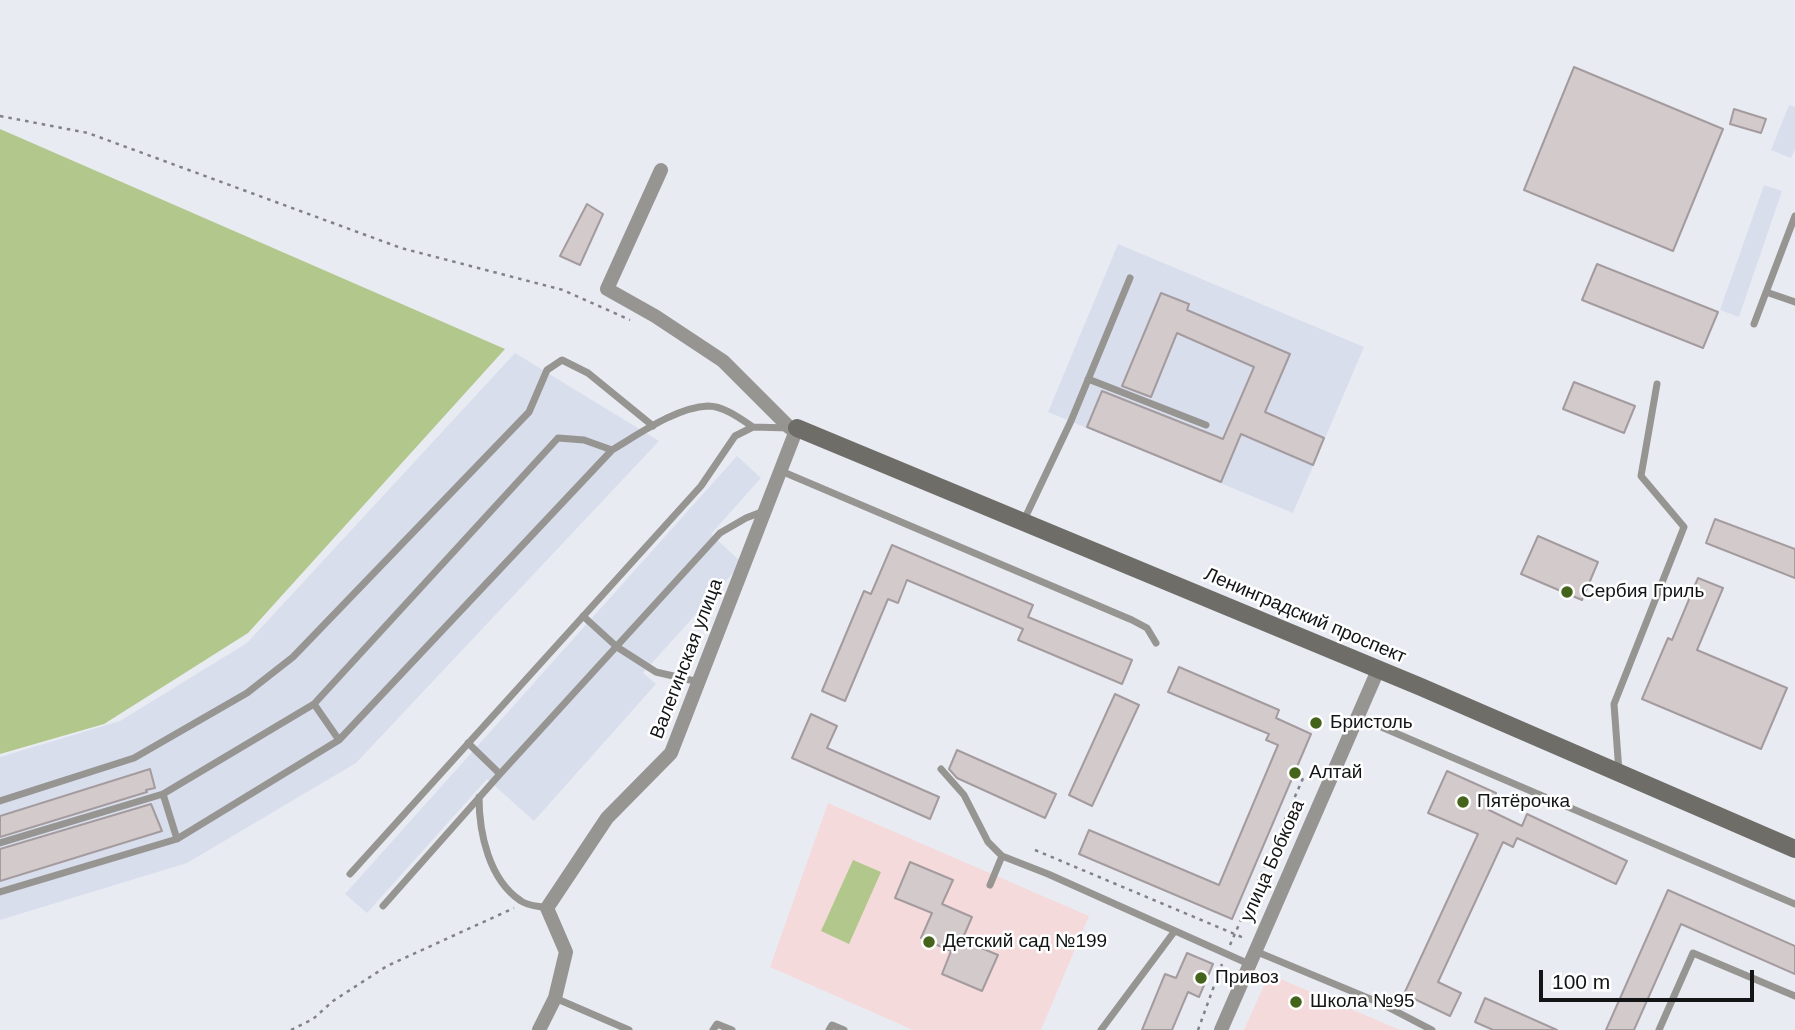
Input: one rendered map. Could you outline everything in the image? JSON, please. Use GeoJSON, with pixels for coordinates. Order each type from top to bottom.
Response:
{"type":"FeatureCollection","features":[{"type":"Feature","properties":{"kind":"street"},"geometry":{"type":"LineString","coordinates":[[661,170],[607,289],[655,316],[723,361],[793,428]]}},
{"type":"Feature","properties":{"kind":"street","name":"Валегинская улица"},"geometry":{"type":"LineString","coordinates":[[547,908],[607,818],[671,753],[780,470],[793,428]]}},
{"type":"Feature","properties":{"kind":"street","name":"Ленинградский проспект"},"geometry":{"type":"LineString","coordinates":[[793,428],[1024,520],[1795,849]]}},
{"type":"Feature","properties":{"kind":"street","name":"улица Бобкова"},"geometry":{"type":"LineString","coordinates":[[1221,1030],[1378,670]]}},
{"type":"Feature","properties":{"kind":"street"},"geometry":{"type":"LineString","coordinates":[[540,1030],[555,998],[566,952],[547,908]]}},
{"type":"Feature","properties":{"kind":"lane"},"geometry":{"type":"LineString","coordinates":[[1754,324],[1795,216]]}},
{"type":"Feature","properties":{"kind":"lane"},"geometry":{"type":"LineString","coordinates":[[1024,520],[1130,278]]}},
{"type":"Feature","properties":{"kind":"lane"},"geometry":{"type":"LineString","coordinates":[[1766,292],[1795,302]]}},
{"type":"Feature","properties":{"kind":"lane"},"geometry":{"type":"LineString","coordinates":[[0,801],[134,758],[247,693],[284,664],[529,412],[547,370],[562,360],[588,373],[653,426]]}},
{"type":"Feature","properties":{"kind":"lane"},"geometry":{"type":"LineString","coordinates":[[1088,379],[1206,425]]}},
{"type":"Feature","properties":{"kind":"lane"},"geometry":{"type":"LineString","coordinates":[[1619,772],[1614,704],[1684,527],[1641,476],[1657,384]]}},
{"type":"Feature","properties":{"kind":"lane"},"geometry":{"type":"LineString","coordinates":[[0,892],[177,839],[339,740],[612,450],[667,417],[709,406],[730,412],[753,427]]}},
{"type":"Feature","properties":{"kind":"lane"},"geometry":{"type":"LineString","coordinates":[[349,874],[701,486],[735,436],[753,427],[793,428]]}},
{"type":"Feature","properties":{"kind":"lane"},"geometry":{"type":"LineString","coordinates":[[0,843],[163,794],[314,704],[558,438],[584,440],[612,450]]}},
{"type":"Feature","properties":{"kind":"lane"},"geometry":{"type":"LineString","coordinates":[[780,470],[1132,620],[1147,628],[1156,643]]}},
{"type":"Feature","properties":{"kind":"lane"},"geometry":{"type":"LineString","coordinates":[[383,906],[720,533],[764,511]]}},
{"type":"Feature","properties":{"kind":"lane"},"geometry":{"type":"LineString","coordinates":[[583,616],[617,646],[656,672],[699,682]]}},
{"type":"Feature","properties":{"kind":"lane"},"geometry":{"type":"LineString","coordinates":[[314,704],[339,740]]}},
{"type":"Feature","properties":{"kind":"lane"},"geometry":{"type":"LineString","coordinates":[[1357,717],[1795,904]]}},
{"type":"Feature","properties":{"kind":"lane"},"geometry":{"type":"LineString","coordinates":[[468,743],[500,774]]}},
{"type":"Feature","properties":{"kind":"lane"},"geometry":{"type":"LineString","coordinates":[[941,769],[964,795],[988,842],[1002,856],[1060,879],[1226,954],[1253,953],[1380,1003],[1432,1030]]}},
{"type":"Feature","properties":{"kind":"lane"},"geometry":{"type":"LineString","coordinates":[[163,794],[177,839]]}},
{"type":"Feature","properties":{"kind":"lane"},"geometry":{"type":"LineString","coordinates":[[479,797],[479,823],[488,853],[503,886],[523,903],[547,908]]}},
{"type":"Feature","properties":{"kind":"lane"},"geometry":{"type":"LineString","coordinates":[[989,885],[1002,856]]}},
{"type":"Feature","properties":{"kind":"lane"},"geometry":{"type":"LineString","coordinates":[[1101,1030],[1174,932]]}},
{"type":"Feature","properties":{"kind":"lane"},"geometry":{"type":"LineString","coordinates":[[1659,1030],[1693,953],[1795,996]]}},
{"type":"Feature","properties":{"kind":"lane"},"geometry":{"type":"LineString","coordinates":[[555,998],[629,1030]]}},
{"type":"Feature","properties":{"kind":"lane"},"geometry":{"type":"LineString","coordinates":[[713,1030],[717,1024],[732,1030]]}},
{"type":"Feature","properties":{"kind":"lane"},"geometry":{"type":"LineString","coordinates":[[829,1030],[832,1025],[844,1030]]}},
{"type":"Feature","properties":{"kind":"path"},"geometry":{"type":"LineString","coordinates":[[0,116],[88,133],[401,248],[563,290],[639,324]]}},
{"type":"Feature","properties":{"kind":"path"},"geometry":{"type":"LineString","coordinates":[[1199,1030],[1226,954],[1304,776]]}},
{"type":"Feature","properties":{"kind":"path"},"geometry":{"type":"LineString","coordinates":[[1035,850],[1236,934],[1253,953]]}},
{"type":"Feature","properties":{"kind":"path"},"geometry":{"type":"LineString","coordinates":[[291,1030],[313,1019],[333,1001],[387,966],[523,903]]}},
{"type":"Feature","properties":{"kind":"shaded area"},"geometry":{"type":"Polygon","coordinates":[[[1789,105],[1795,107],[1795,149],[1791,158],[1771,150],[1789,105]]]}},
{"type":"Feature","properties":{"kind":"shaded area"},"geometry":{"type":"Polygon","coordinates":[[[1764,185],[1782,191],[1739,317],[1720,310],[1764,185]]]}},
{"type":"Feature","properties":{"kind":"shaded area"},"geometry":{"type":"Polygon","coordinates":[[[1118,244],[1364,347],[1293,513],[1048,412],[1118,244]]]}},
{"type":"Feature","properties":{"kind":"shaded area"},"geometry":{"type":"Polygon","coordinates":[[[515,353],[659,441],[356,763],[187,863],[0,920],[0,757],[120,721],[247,643],[515,353]]]}},
{"type":"Feature","properties":{"kind":"shaded area"},"geometry":{"type":"Polygon","coordinates":[[[737,456],[761,478],[711,534],[742,563],[643,673],[656,684],[534,821],[487,779],[367,913],[345,894],[737,456]]]}},
{"type":"Feature","properties":{"kind":"shaded area","name":"Детский сад №199"},"geometry":{"type":"Polygon","coordinates":[[[828,803],[1089,916],[1041,1030],[913,1030],[770,967],[828,803]]]}},
{"type":"Feature","properties":{"kind":"shaded area","name":"Школа №95"},"geometry":{"type":"Polygon","coordinates":[[[1269,974],[1400,1030],[1244,1030],[1269,974]]]}},
{"type":"Feature","properties":{"kind":"green space"},"geometry":{"type":"Polygon","coordinates":[[[0,129],[505,349],[248,633],[104,724],[0,754],[0,129]]]}},
{"type":"Feature","properties":{"kind":"green space"},"geometry":{"type":"Polygon","coordinates":[[[853,860],[881,872],[849,944],[821,931],[853,860]]]}},
{"type":"Feature","properties":{"kind":"building"},"geometry":{"type":"Polygon","coordinates":[[[1574,67],[1723,129],[1673,251],[1524,190],[1574,67]]]}},
{"type":"Feature","properties":{"kind":"building"},"geometry":{"type":"Polygon","coordinates":[[[1734,109],[1766,119],[1761,133],[1730,124],[1734,109]]]}},
{"type":"Feature","properties":{"kind":"building"},"geometry":{"type":"Polygon","coordinates":[[[587,204],[603,214],[580,265],[560,256],[587,204]]]}},
{"type":"Feature","properties":{"kind":"building"},"geometry":{"type":"Polygon","coordinates":[[[1597,264],[1718,312],[1703,348],[1582,300],[1597,264]]]}},
{"type":"Feature","properties":{"kind":"building"},"geometry":{"type":"Polygon","coordinates":[[[1161,293],[1189,304],[1187,310],[1290,354],[1265,412],[1324,438],[1313,465],[1241,434],[1221,482],[1087,427],[1102,391],[1223,439],[1254,367],[1177,333],[1151,397],[1122,386],[1161,293]]]}},
{"type":"Feature","properties":{"kind":"building"},"geometry":{"type":"Polygon","coordinates":[[[1574,382],[1635,406],[1624,433],[1563,409],[1574,382]]]}},
{"type":"Feature","properties":{"kind":"building"},"geometry":{"type":"Polygon","coordinates":[[[1715,519],[1795,549],[1795,578],[1706,543],[1715,519]]]}},
{"type":"Feature","properties":{"kind":"building"},"geometry":{"type":"Polygon","coordinates":[[[1538,536],[1598,562],[1582,600],[1521,574],[1538,536]]]}},
{"type":"Feature","properties":{"kind":"building"},"geometry":{"type":"Polygon","coordinates":[[[892,545],[1033,605],[1028,617],[1132,660],[1122,684],[1018,640],[1023,629],[907,580],[898,603],[888,599],[845,701],[822,691],[864,591],[871,594],[892,545]]]}},
{"type":"Feature","properties":{"kind":"building"},"geometry":{"type":"Polygon","coordinates":[[[1698,578],[1723,588],[1697,650],[1787,688],[1761,749],[1642,699],[1668,638],[1672,640],[1698,578]]]}},
{"type":"Feature","properties":{"kind":"building"},"geometry":{"type":"Polygon","coordinates":[[[1179,667],[1279,710],[1276,718],[1311,734],[1232,919],[1079,854],[1089,830],[1219,885],[1278,745],[1266,740],[1269,734],[1168,692],[1179,667]]]}},
{"type":"Feature","properties":{"kind":"building"},"geometry":{"type":"Polygon","coordinates":[[[1115,694],[1139,705],[1092,806],[1069,795],[1115,694]]]}},
{"type":"Feature","properties":{"kind":"building"},"geometry":{"type":"Polygon","coordinates":[[[811,714],[837,726],[827,748],[939,797],[930,819],[792,758],[811,714]]]}},
{"type":"Feature","properties":{"kind":"building"},"geometry":{"type":"Polygon","coordinates":[[[957,750],[1056,794],[1045,818],[957,778],[949,769],[957,750]]]}},
{"type":"Feature","properties":{"kind":"building"},"geometry":{"type":"Polygon","coordinates":[[[150,769],[155,788],[146,790],[147,792],[0,837],[0,816],[150,769]]]}},
{"type":"Feature","properties":{"kind":"building"},"geometry":{"type":"Polygon","coordinates":[[[1447,771],[1496,793],[1489,810],[1522,826],[1527,814],[1627,861],[1616,884],[1517,838],[1513,847],[1503,842],[1438,982],[1461,993],[1450,1016],[1404,994],[1478,834],[1428,813],[1447,771]]]}},
{"type":"Feature","properties":{"kind":"building"},"geometry":{"type":"Polygon","coordinates":[[[151,804],[162,831],[0,881],[0,849],[151,804]]]}},
{"type":"Feature","properties":{"kind":"building"},"geometry":{"type":"Polygon","coordinates":[[[910,862],[953,880],[942,904],[972,917],[962,940],[998,955],[982,991],[942,974],[951,951],[921,938],[932,913],[895,898],[910,862]]]}},
{"type":"Feature","properties":{"kind":"building"},"geometry":{"type":"Polygon","coordinates":[[[1668,890],[1795,946],[1795,974],[1681,924],[1634,1030],[1606,1030],[1668,890]]]}},
{"type":"Feature","properties":{"kind":"building"},"geometry":{"type":"Polygon","coordinates":[[[1187,953],[1213,964],[1199,997],[1188,992],[1172,1030],[1142,1030],[1165,974],[1176,978],[1187,953]]]}},
{"type":"Feature","properties":{"kind":"building"},"geometry":{"type":"Polygon","coordinates":[[[1485,998],[1557,1030],[1493,1030],[1475,1022],[1485,998]]]}},
{"type":"Feature","properties":{"kind":"place","name":"Сербия Гриль"},"geometry":{"type":"Point","coordinates":[1567,592]}},
{"type":"Feature","properties":{"kind":"place","name":"Бристоль"},"geometry":{"type":"Point","coordinates":[1316,723]}},
{"type":"Feature","properties":{"kind":"place","name":"Алтай"},"geometry":{"type":"Point","coordinates":[1295,773]}},
{"type":"Feature","properties":{"kind":"place","name":"Пятёрочка"},"geometry":{"type":"Point","coordinates":[1463,802]}},
{"type":"Feature","properties":{"kind":"place","name":"Детский сад №199"},"geometry":{"type":"Point","coordinates":[929,942]}},
{"type":"Feature","properties":{"kind":"place","name":"Привоз"},"geometry":{"type":"Point","coordinates":[1201,978]}},
{"type":"Feature","properties":{"kind":"place","name":"Школа №95"},"geometry":{"type":"Point","coordinates":[1296,1002]}}]}
